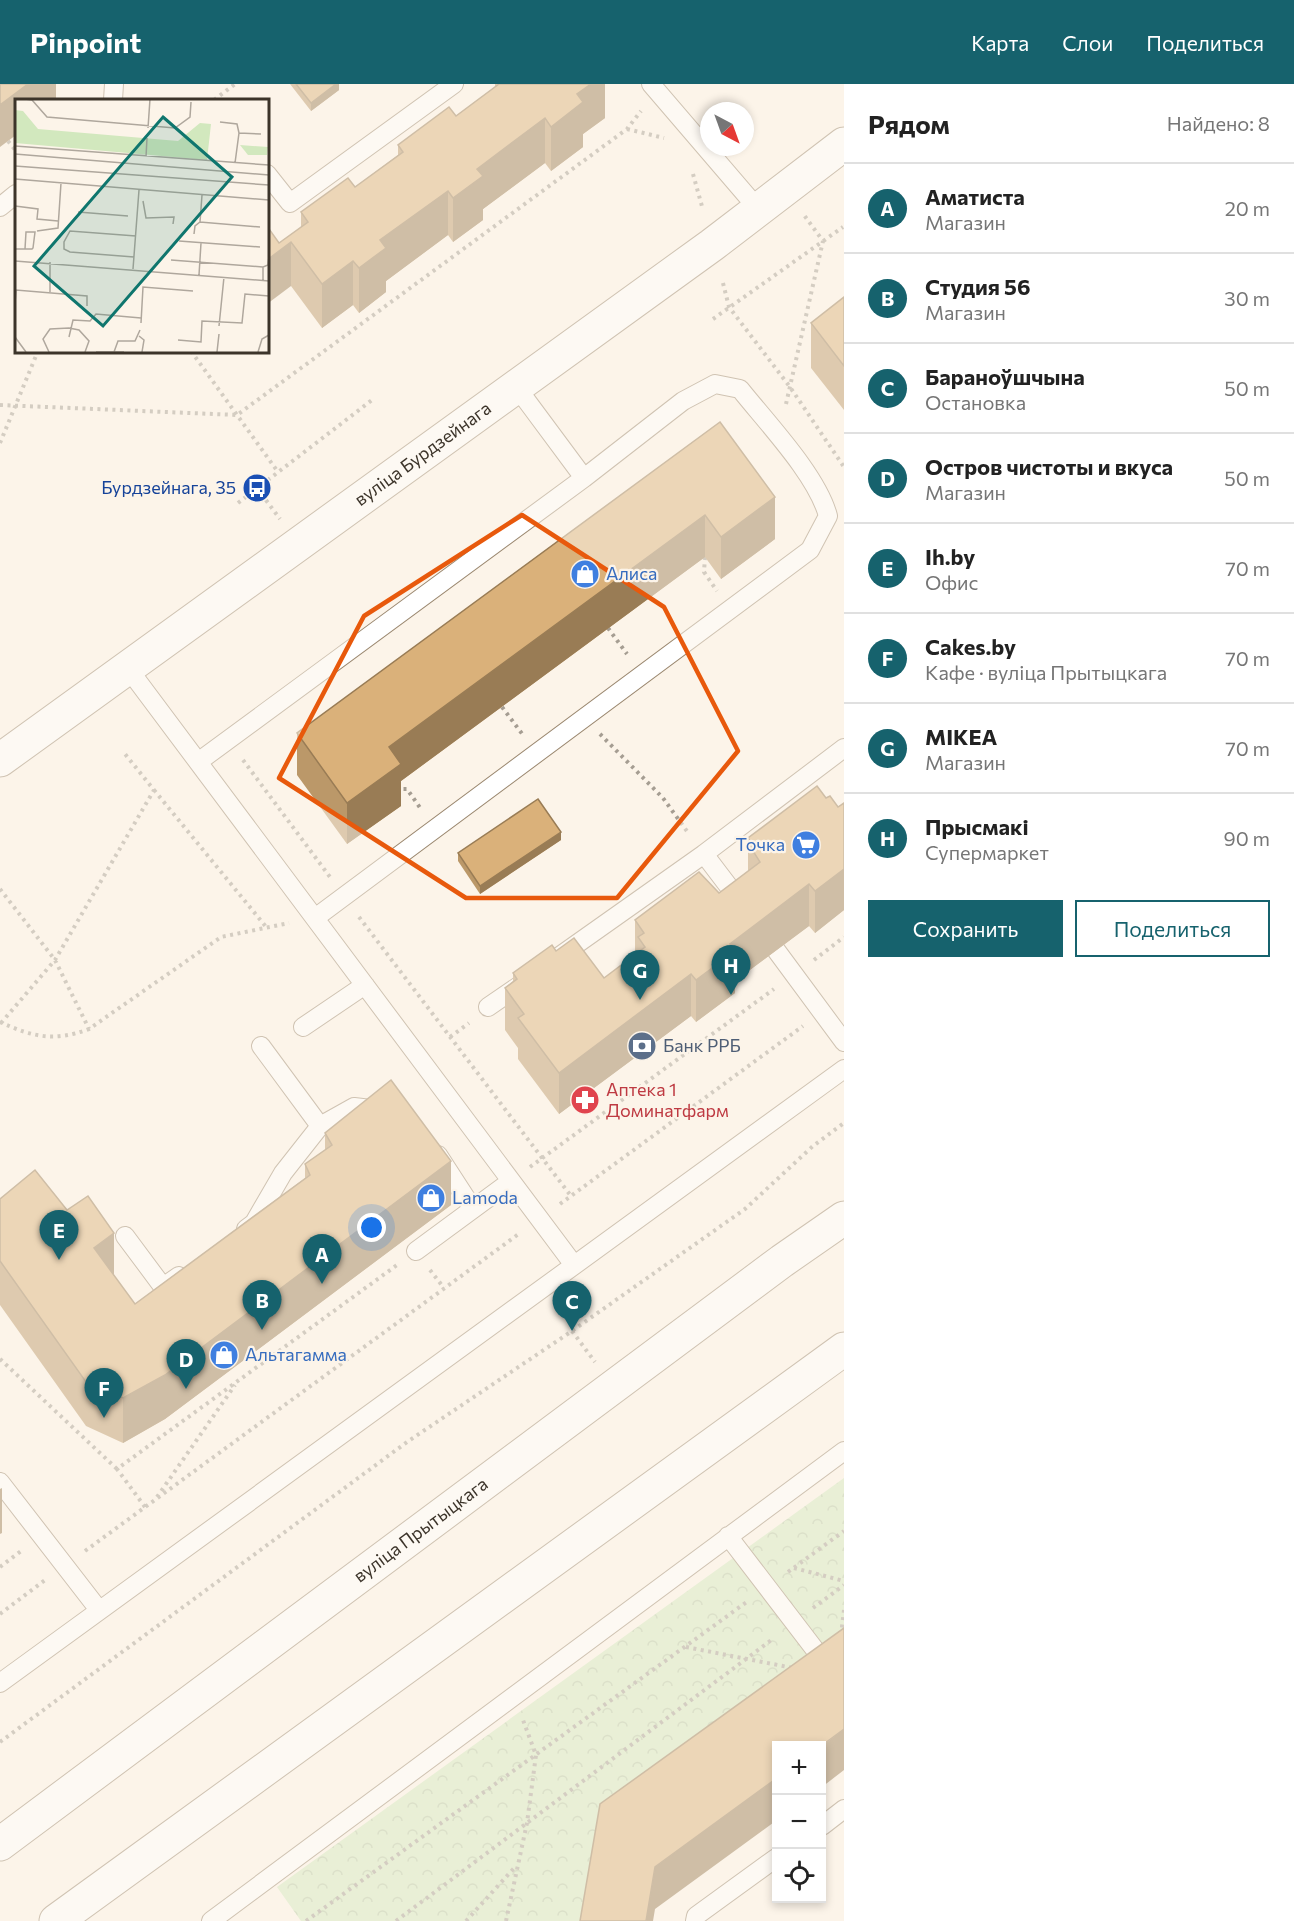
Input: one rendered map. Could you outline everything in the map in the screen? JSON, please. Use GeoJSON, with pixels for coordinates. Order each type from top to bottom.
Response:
{"type":"FeatureCollection","features":[{"type":"Feature","properties":{"kind":"main road","name":"вуліца Бурдзейнага"},"geometry":{"type":"LineString","coordinates":[[0,760],[759,210],[844,144]]}},
{"type":"Feature","properties":{"kind":"main road","name":"вуліца Прытыцкага"},"geometry":{"type":"LineString","coordinates":[[0,1844],[782,1261],[844,1218]]}},
{"type":"Feature","properties":{"kind":"main road"},"geometry":{"type":"LineString","coordinates":[[56,1921],[844,1349]]}},
{"type":"Feature","properties":{"kind":"lane"},"geometry":{"type":"LineString","coordinates":[[113,99],[114,84]]}},
{"type":"Feature","properties":{"kind":"lane"},"geometry":{"type":"LineString","coordinates":[[268,175],[290,203],[454,84]]}},
{"type":"Feature","properties":{"kind":"lane"},"geometry":{"type":"LineString","coordinates":[[653,87],[759,210]]}},
{"type":"Feature","properties":{"kind":"lane"},"geometry":{"type":"LineString","coordinates":[[0,207],[15,196]]}},
{"type":"Feature","properties":{"kind":"lane"},"geometry":{"type":"LineString","coordinates":[[198,762],[584,478],[683,401],[715,384],[740,389],[779,437],[823,497],[828,516],[810,550],[315,918]]}},
{"type":"Feature","properties":{"kind":"lane"},"geometry":{"type":"LineString","coordinates":[[515,385],[584,478]]}},
{"type":"Feature","properties":{"kind":"lane"},"geometry":{"type":"LineString","coordinates":[[127,667],[574,1265]]}},
{"type":"Feature","properties":{"kind":"lane"},"geometry":{"type":"LineString","coordinates":[[488,1007],[704,854],[844,748]]}},
{"type":"Feature","properties":{"kind":"lane"},"geometry":{"type":"LineString","coordinates":[[704,854],[748,913]]}},
{"type":"Feature","properties":{"kind":"lane"},"geometry":{"type":"LineString","coordinates":[[776,950],[844,1042]]}},
{"type":"Feature","properties":{"kind":"lane"},"geometry":{"type":"LineString","coordinates":[[303,1027],[365,985]]}},
{"type":"Feature","properties":{"kind":"lane"},"geometry":{"type":"LineString","coordinates":[[261,1046],[320,1126]]}},
{"type":"Feature","properties":{"kind":"lane"},"geometry":{"type":"LineString","coordinates":[[0,1683],[844,1069]]}},
{"type":"Feature","properties":{"kind":"lane"},"geometry":{"type":"LineString","coordinates":[[231,1239],[254,1223],[283,1173],[320,1126],[354,1107],[397,1112]]}},
{"type":"Feature","properties":{"kind":"lane"},"geometry":{"type":"LineString","coordinates":[[422,1138],[437,1153],[473,1209]]}},
{"type":"Feature","properties":{"kind":"lane"},"geometry":{"type":"LineString","coordinates":[[416,1251],[511,1181]]}},
{"type":"Feature","properties":{"kind":"lane"},"geometry":{"type":"LineString","coordinates":[[125,1236],[163,1287],[195,1264]]}},
{"type":"Feature","properties":{"kind":"lane"},"geometry":{"type":"LineString","coordinates":[[211,1921],[844,1451]]}},
{"type":"Feature","properties":{"kind":"lane"},"geometry":{"type":"LineString","coordinates":[[0,1482],[99,1610]]}},
{"type":"Feature","properties":{"kind":"lane"},"geometry":{"type":"LineString","coordinates":[[728,1536],[835,1677]]}},
{"type":"Feature","properties":{"kind":"lane"},"geometry":{"type":"LineString","coordinates":[[826,1823],[844,1809]]}},
{"type":"Feature","properties":{"kind":"lane"},"geometry":{"type":"LineString","coordinates":[[695,1921],[696,1916],[772,1862]]}},
{"type":"Feature","properties":{"kind":"path"},"geometry":{"type":"LineString","coordinates":[[214,99],[235,84]]}},
{"type":"Feature","properties":{"kind":"path"},"geometry":{"type":"LineString","coordinates":[[0,405],[237,415],[627,129],[653,87]]}},
{"type":"Feature","properties":{"kind":"path"},"geometry":{"type":"LineString","coordinates":[[8,141],[15,150]]}},
{"type":"Feature","properties":{"kind":"path"},"geometry":{"type":"LineString","coordinates":[[692,172],[704,213]]}},
{"type":"Feature","properties":{"kind":"path"},"geometry":{"type":"LineString","coordinates":[[713,319],[843,227]]}},
{"type":"Feature","properties":{"kind":"path"},"geometry":{"type":"LineString","coordinates":[[779,437],[823,241]]}},
{"type":"Feature","properties":{"kind":"path"},"geometry":{"type":"LineString","coordinates":[[723,283],[729,307],[790,387],[844,467]]}},
{"type":"Feature","properties":{"kind":"path"},"geometry":{"type":"LineString","coordinates":[[0,443],[38,352]]}},
{"type":"Feature","properties":{"kind":"path"},"geometry":{"type":"LineString","coordinates":[[192,352],[278,472]]}},
{"type":"Feature","properties":{"kind":"path"},"geometry":{"type":"LineString","coordinates":[[237,503],[372,400]]}},
{"type":"Feature","properties":{"kind":"path"},"geometry":{"type":"LineString","coordinates":[[257,488],[297,543]]}},
{"type":"Feature","properties":{"kind":"path"},"geometry":{"type":"LineString","coordinates":[[705,557],[704,573],[731,610]]}},
{"type":"Feature","properties":{"kind":"path"},"geometry":{"type":"LineString","coordinates":[[608,628],[643,676]]}},
{"type":"Feature","properties":{"kind":"path"},"geometry":{"type":"LineString","coordinates":[[502,707],[537,755]]}},
{"type":"Feature","properties":{"kind":"path"},"geometry":{"type":"LineString","coordinates":[[585,719],[663,798],[704,854]]}},
{"type":"Feature","properties":{"kind":"path"},"geometry":{"type":"LineString","coordinates":[[228,740],[571,1196]]}},
{"type":"Feature","properties":{"kind":"path"},"geometry":{"type":"LineString","coordinates":[[125,754],[267,928]]}},
{"type":"Feature","properties":{"kind":"path"},"geometry":{"type":"LineString","coordinates":[[389,789],[407,789],[436,829]]}},
{"type":"Feature","properties":{"kind":"path"},"geometry":{"type":"LineString","coordinates":[[154,790],[55,960],[0,1023],[35,1036],[67,1037],[89,1029],[221,937],[315,918]]}},
{"type":"Feature","properties":{"kind":"path"},"geometry":{"type":"LineString","coordinates":[[0,889],[55,960],[89,1029]]}},
{"type":"Feature","properties":{"kind":"path"},"geometry":{"type":"LineString","coordinates":[[511,1181],[844,937]]}},
{"type":"Feature","properties":{"kind":"path"},"geometry":{"type":"LineString","coordinates":[[0,1614],[822,1012]]}},
{"type":"Feature","properties":{"kind":"path"},"geometry":{"type":"LineString","coordinates":[[0,1742],[407,1442],[572,1331],[745,1209],[813,1146],[844,1123]]}},
{"type":"Feature","properties":{"kind":"path"},"geometry":{"type":"LineString","coordinates":[[117,1469],[416,1251],[444,1288]]}},
{"type":"Feature","properties":{"kind":"path"},"geometry":{"type":"LineString","coordinates":[[0,1359],[117,1469],[145,1507]]}},
{"type":"Feature","properties":{"kind":"path"},"geometry":{"type":"LineString","coordinates":[[155,1500],[237,1382]]}},
{"type":"Feature","properties":{"kind":"path"},"geometry":{"type":"LineString","coordinates":[[306,1921],[844,1531]]}},
{"type":"Feature","properties":{"kind":"path"},"geometry":{"type":"LineString","coordinates":[[794,1568],[844,1583]]}},
{"type":"Feature","properties":{"kind":"path"},"geometry":{"type":"LineString","coordinates":[[396,1921],[844,1583]]}},
{"type":"Feature","properties":{"kind":"path"},"geometry":{"type":"LineString","coordinates":[[685,1647],[835,1677]]}},
{"type":"Feature","properties":{"kind":"path"},"geometry":{"type":"LineString","coordinates":[[506,1921],[527,1823],[536,1755],[513,1695]]}},
{"type":"Feature","properties":{"kind":"path"},"geometry":{"type":"LineString","coordinates":[[466,1921],[516,1866]]}},
{"type":"Feature","properties":{"kind":"highlighted area"},"geometry":{"type":"Polygon","coordinates":[[[522,515],[664,607],[738,751],[617,898],[466,898],[279,778],[364,616],[522,515]]]}},
{"type":"Feature","properties":{"kind":"green space"},"geometry":{"type":"Polygon","coordinates":[[[844,1478],[844,1668],[587,1921],[301,1921],[277,1887],[844,1478]]]}},
{"type":"Feature","properties":{"kind":"building"},"geometry":{"type":"Polygon","coordinates":[[[0,84],[28,84],[0,105],[0,84]]]}},
{"type":"Feature","properties":{"kind":"building"},"geometry":{"type":"Polygon","coordinates":[[[296,84],[336,84],[311,103],[296,84]]]}},
{"type":"Feature","properties":{"kind":"building"},"geometry":{"type":"Polygon","coordinates":[[[499,84],[591,84],[577,94],[583,102],[551,127],[545,118],[477,169],[483,176],[453,198],[448,191],[380,240],[386,248],[359,268],[353,261],[322,284],[291,242],[268,259],[268,227],[279,243],[308,222],[301,212],[348,178],[355,187],[403,152],[398,145],[449,107],[456,116],[499,84]]]}},
{"type":"Feature","properties":{"kind":"building"},"geometry":{"type":"Polygon","coordinates":[[[844,297],[844,366],[811,323],[844,297]]]}},
{"type":"Feature","properties":{"kind":"building"},"geometry":{"type":"Polygon","coordinates":[[[720,422],[775,497],[721,537],[705,515],[389,747],[401,764],[347,803],[297,733],[720,422]]]}},
{"type":"Feature","properties":{"kind":"building"},"geometry":{"type":"Polygon","coordinates":[[[817,786],[826,798],[830,796],[838,807],[844,803],[844,869],[815,891],[809,884],[730,944],[735,951],[696,980],[691,974],[559,1073],[518,1018],[524,1014],[505,988],[517,979],[513,973],[552,945],[556,951],[574,938],[604,978],[645,947],[638,937],[644,933],[635,920],[699,872],[719,893],[760,862],[753,851],[756,849],[748,838],[817,786]]]}},
{"type":"Feature","properties":{"kind":"building"},"geometry":{"type":"Polygon","coordinates":[[[538,799],[561,832],[480,886],[458,853],[538,799]]]}},
{"type":"Feature","properties":{"kind":"building"},"geometry":{"type":"Polygon","coordinates":[[[391,1080],[451,1161],[165,1375],[123,1398],[86,1382],[0,1261],[0,1199],[35,1170],[67,1210],[88,1196],[114,1233],[94,1248],[135,1304],[310,1175],[305,1164],[332,1145],[325,1133],[391,1080]]]}},
{"type":"Feature","properties":{"kind":"building"},"geometry":{"type":"Polygon","coordinates":[[[844,1628],[844,1729],[826,1742],[772,1741],[772,1782],[655,1867],[646,1921],[580,1921],[600,1804],[844,1628]]]}},
{"type":"Feature","properties":{"kind":"place","name":"Бурдзейнага, 35"},"geometry":{"type":"Point","coordinates":[257,488]}},
{"type":"Feature","properties":{"kind":"place","name":"Алиса"},"geometry":{"type":"Point","coordinates":[585,574]}},
{"type":"Feature","properties":{"kind":"place","name":"Точка"},"geometry":{"type":"Point","coordinates":[806,845]}},
{"type":"Feature","properties":{"kind":"place","name":"Прысмакі"},"geometry":{"type":"Point","coordinates":[731,995]}},
{"type":"Feature","properties":{"kind":"place","name":"MIKEA"},"geometry":{"type":"Point","coordinates":[640,1000]}},
{"type":"Feature","properties":{"kind":"place","name":"Банк РРБ"},"geometry":{"type":"Point","coordinates":[642,1046]}},
{"type":"Feature","properties":{"kind":"place","name":"Аптека 1 Доминатфарм"},"geometry":{"type":"Point","coordinates":[585,1100]}},
{"type":"Feature","properties":{"kind":"place","name":"Lamoda"},"geometry":{"type":"Point","coordinates":[431,1198]}},
{"type":"Feature","properties":{"kind":"place","name":"Ih.by"},"geometry":{"type":"Point","coordinates":[59,1260]}},
{"type":"Feature","properties":{"kind":"place","name":"Аматиста"},"geometry":{"type":"Point","coordinates":[322,1284]}},
{"type":"Feature","properties":{"kind":"place","name":"Студия 56"},"geometry":{"type":"Point","coordinates":[262,1330]}},
{"type":"Feature","properties":{"kind":"place","name":"Бараноўшчына"},"geometry":{"type":"Point","coordinates":[572,1331]}},
{"type":"Feature","properties":{"kind":"place","name":"Альтагамма"},"geometry":{"type":"Point","coordinates":[224,1355]}},
{"type":"Feature","properties":{"kind":"place","name":"Остров чистоты и вкуса"},"geometry":{"type":"Point","coordinates":[186,1389]}},
{"type":"Feature","properties":{"kind":"place","name":"Cakes.by"},"geometry":{"type":"Point","coordinates":[104,1418]}}]}
